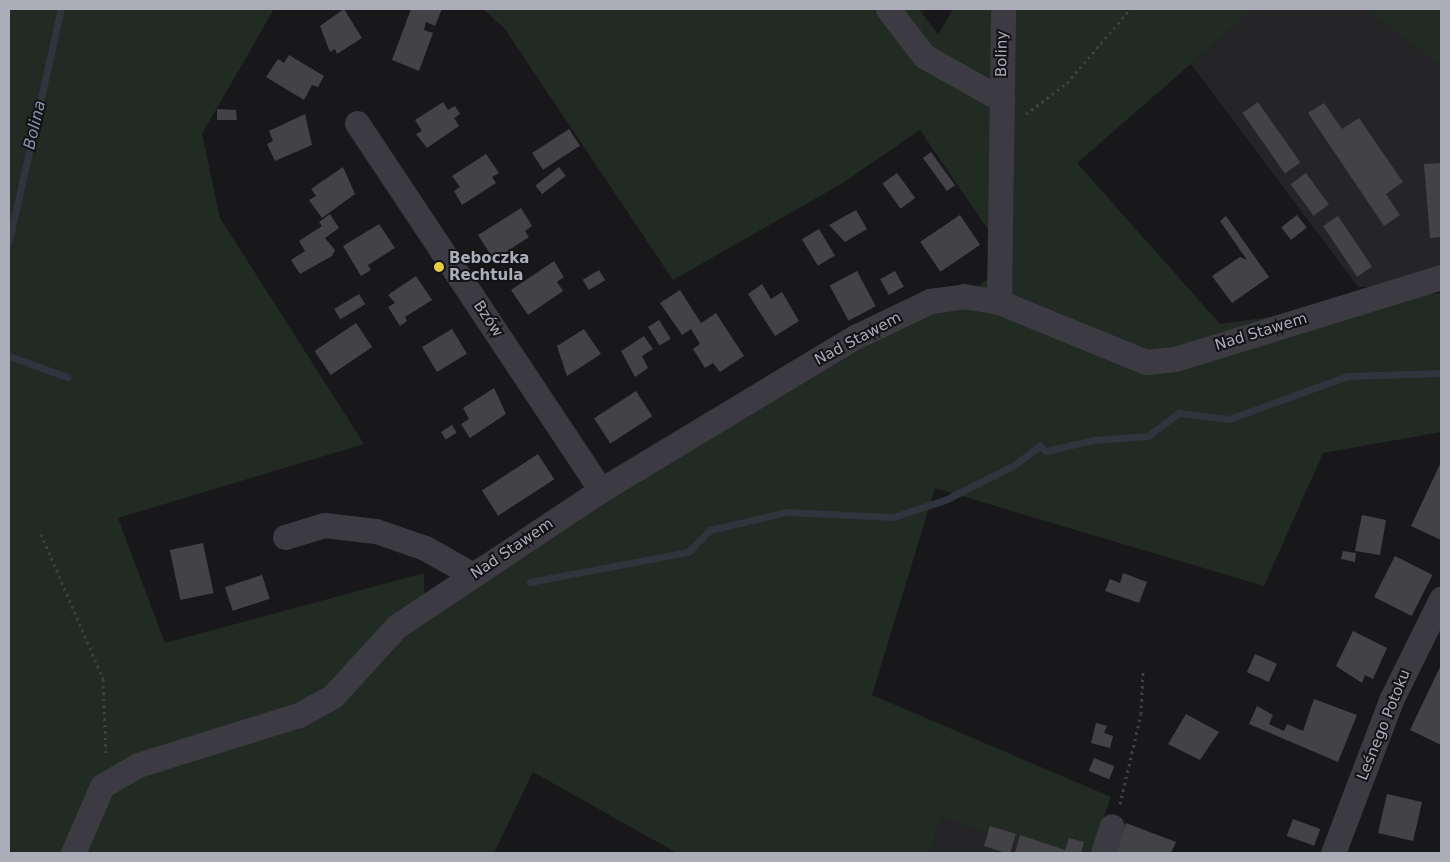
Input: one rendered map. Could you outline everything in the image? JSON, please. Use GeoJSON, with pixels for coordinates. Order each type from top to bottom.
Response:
{"type":"FeatureCollection","features":[{"type":"Feature","properties":{"kind":"street"},"geometry":{"type":"LineString","coordinates":[[888,9],[924,56],[1002,100],[1004,131],[999,302]]}},
{"type":"Feature","properties":{"kind":"street","name":"Boliny"},"geometry":{"type":"LineString","coordinates":[[1002,100],[1003,9]]}},
{"type":"Feature","properties":{"kind":"street","name":"Bzów"},"geometry":{"type":"LineString","coordinates":[[357,123],[601,490]]}},
{"type":"Feature","properties":{"kind":"street","name":"Nad Stawem"},"geometry":{"type":"LineString","coordinates":[[102,786],[138,765],[299,715],[333,696],[397,626],[601,490],[855,337],[930,301],[964,296],[999,302],[1146,362],[1175,358],[1441,277]]}},
{"type":"Feature","properties":{"kind":"street"},"geometry":{"type":"LineString","coordinates":[[285,537],[324,525],[376,531],[425,548],[473,575]]}},
{"type":"Feature","properties":{"kind":"street","name":"Leśnego Potoku"},"geometry":{"type":"LineString","coordinates":[[1333,853],[1391,700],[1441,599]]}},
{"type":"Feature","properties":{"kind":"street"},"geometry":{"type":"LineString","coordinates":[[73,853],[102,786]]}},
{"type":"Feature","properties":{"kind":"street"},"geometry":{"type":"LineString","coordinates":[[1103,853],[1112,826]]}},
{"type":"Feature","properties":{"kind":"path"},"geometry":{"type":"LineString","coordinates":[[1004,131],[1067,83],[1130,9]]}},
{"type":"Feature","properties":{"kind":"path"},"geometry":{"type":"LineString","coordinates":[[41,534],[102,679],[108,734],[102,786]]}},
{"type":"Feature","properties":{"kind":"path"},"geometry":{"type":"LineString","coordinates":[[1112,826],[1141,714],[1142,672]]}},
{"type":"Feature","properties":{"kind":"shaded area"},"geometry":{"type":"Polygon","coordinates":[[[9,9],[274,9],[202,134],[220,218],[364,444],[118,518],[165,643],[424,573],[425,621],[473,560],[893,306],[978,287],[989,277],[991,234],[920,130],[841,184],[673,280],[505,29],[483,9],[919,9],[938,35],[953,9],[1254,9],[1077,163],[1220,324],[1441,293],[1441,432],[1323,453],[1264,586],[935,488],[872,695],[1111,797],[1091,853],[1039,853],[942,817],[929,853],[677,853],[533,772],[494,853],[9,853],[9,9]]]}},
{"type":"Feature","properties":{"kind":"shaded area"},"geometry":{"type":"Polygon","coordinates":[[[1254,9],[1365,9],[1441,66],[1441,287],[1358,287],[1191,64],[1254,9]]]}},
{"type":"Feature","properties":{"kind":"shaded area"},"geometry":{"type":"Polygon","coordinates":[[[1365,9],[1441,9],[1441,66],[1365,9]]]}},
{"type":"Feature","properties":{"kind":"shaded area"},"geometry":{"type":"Polygon","coordinates":[[[942,817],[1039,853],[929,853],[942,817]]]}},
{"type":"Feature","properties":{"kind":"building"},"geometry":{"type":"Polygon","coordinates":[[[344,9],[362,38],[337,54],[335,49],[330,52],[320,26],[344,9]]]}},
{"type":"Feature","properties":{"kind":"building"},"geometry":{"type":"Polygon","coordinates":[[[411,9],[442,9],[435,26],[426,22],[424,30],[433,33],[419,71],[392,60],[411,9]]]}},
{"type":"Feature","properties":{"kind":"building"},"geometry":{"type":"Polygon","coordinates":[[[289,55],[324,76],[318,87],[312,85],[304,100],[266,77],[278,59],[284,63],[289,55]]]}},
{"type":"Feature","properties":{"kind":"building"},"geometry":{"type":"Polygon","coordinates":[[[443,102],[448,110],[455,106],[460,114],[454,118],[459,126],[427,148],[416,134],[422,131],[415,120],[443,102]]]}},
{"type":"Feature","properties":{"kind":"building"},"geometry":{"type":"Polygon","coordinates":[[[1258,102],[1300,163],[1285,174],[1242,113],[1258,102]]]}},
{"type":"Feature","properties":{"kind":"building"},"geometry":{"type":"Polygon","coordinates":[[[1324,103],[1342,129],[1359,118],[1403,182],[1386,194],[1400,215],[1384,226],[1308,113],[1324,103]]]}},
{"type":"Feature","properties":{"kind":"building"},"geometry":{"type":"Polygon","coordinates":[[[217,109],[236,110],[237,120],[217,120],[217,109]]]}},
{"type":"Feature","properties":{"kind":"building"},"geometry":{"type":"Polygon","coordinates":[[[305,114],[312,145],[275,161],[267,144],[273,141],[269,131],[305,114]]]}},
{"type":"Feature","properties":{"kind":"building"},"geometry":{"type":"Polygon","coordinates":[[[569,129],[580,146],[543,170],[532,153],[569,129]]]}},
{"type":"Feature","properties":{"kind":"building"},"geometry":{"type":"Polygon","coordinates":[[[931,152],[955,185],[947,191],[923,158],[931,152]]]}},
{"type":"Feature","properties":{"kind":"building"},"geometry":{"type":"Polygon","coordinates":[[[486,154],[499,173],[492,177],[496,183],[462,205],[454,191],[460,187],[452,176],[486,154]]]}},
{"type":"Feature","properties":{"kind":"building"},"geometry":{"type":"Polygon","coordinates":[[[1440,163],[1441,237],[1430,238],[1424,164],[1440,163]]]}},
{"type":"Feature","properties":{"kind":"building"},"geometry":{"type":"Polygon","coordinates":[[[343,167],[355,194],[322,218],[309,200],[316,196],[311,189],[343,167]]]}},
{"type":"Feature","properties":{"kind":"building"},"geometry":{"type":"Polygon","coordinates":[[[559,167],[566,176],[542,194],[535,185],[559,167]]]}},
{"type":"Feature","properties":{"kind":"building"},"geometry":{"type":"Polygon","coordinates":[[[897,173],[915,198],[901,209],[882,184],[897,173]]]}},
{"type":"Feature","properties":{"kind":"building"},"geometry":{"type":"Polygon","coordinates":[[[1306,173],[1329,205],[1314,216],[1291,184],[1306,173]]]}},
{"type":"Feature","properties":{"kind":"building"},"geometry":{"type":"Polygon","coordinates":[[[521,208],[532,226],[525,231],[529,237],[494,260],[478,235],[521,208]]]}},
{"type":"Feature","properties":{"kind":"building"},"geometry":{"type":"Polygon","coordinates":[[[856,210],[867,229],[845,242],[829,225],[856,210]]]}},
{"type":"Feature","properties":{"kind":"building"},"geometry":{"type":"Polygon","coordinates":[[[330,214],[339,228],[325,238],[335,250],[332,256],[300,274],[291,260],[305,251],[299,241],[322,226],[319,222],[330,214]]]}},
{"type":"Feature","properties":{"kind":"building"},"geometry":{"type":"Polygon","coordinates":[[[960,215],[980,245],[940,272],[920,242],[960,215]]]}},
{"type":"Feature","properties":{"kind":"building"},"geometry":{"type":"Polygon","coordinates":[[[1297,215],[1307,228],[1291,240],[1281,227],[1297,215]]]}},
{"type":"Feature","properties":{"kind":"building"},"geometry":{"type":"Polygon","coordinates":[[[1226,216],[1269,277],[1232,303],[1212,276],[1240,257],[1247,260],[1220,221],[1226,216]]]}},
{"type":"Feature","properties":{"kind":"building"},"geometry":{"type":"Polygon","coordinates":[[[1338,216],[1372,267],[1357,277],[1323,226],[1338,216]]]}},
{"type":"Feature","properties":{"kind":"building"},"geometry":{"type":"Polygon","coordinates":[[[379,224],[395,248],[368,265],[371,270],[361,276],[343,246],[379,224]]]}},
{"type":"Feature","properties":{"kind":"building"},"geometry":{"type":"Polygon","coordinates":[[[819,229],[835,256],[818,266],[802,239],[819,229]]]}},
{"type":"Feature","properties":{"kind":"building"},"geometry":{"type":"Polygon","coordinates":[[[554,261],[564,277],[557,282],[563,291],[528,315],[511,290],[554,261]]]}},
{"type":"Feature","properties":{"kind":"building"},"geometry":{"type":"Polygon","coordinates":[[[599,270],[605,280],[589,290],[583,280],[599,270]]]}},
{"type":"Feature","properties":{"kind":"building"},"geometry":{"type":"Polygon","coordinates":[[[857,271],[876,306],[848,321],[830,286],[857,271]]]}},
{"type":"Feature","properties":{"kind":"building"},"geometry":{"type":"Polygon","coordinates":[[[895,271],[904,287],[889,295],[880,279],[895,271]]]}},
{"type":"Feature","properties":{"kind":"building"},"geometry":{"type":"Polygon","coordinates":[[[416,276],[432,300],[405,317],[407,321],[400,326],[388,307],[395,303],[388,295],[416,276]]]}},
{"type":"Feature","properties":{"kind":"building"},"geometry":{"type":"Polygon","coordinates":[[[762,284],[771,299],[782,292],[799,321],[775,336],[748,294],[762,284]]]}},
{"type":"Feature","properties":{"kind":"building"},"geometry":{"type":"Polygon","coordinates":[[[680,290],[701,323],[716,313],[744,356],[720,372],[713,363],[705,368],[693,349],[700,344],[691,329],[682,335],[660,303],[680,290]]]}},
{"type":"Feature","properties":{"kind":"building"},"geometry":{"type":"Polygon","coordinates":[[[359,294],[365,304],[340,319],[334,309],[359,294]]]}},
{"type":"Feature","properties":{"kind":"building"},"geometry":{"type":"Polygon","coordinates":[[[659,320],[671,339],[660,346],[648,327],[659,320]]]}},
{"type":"Feature","properties":{"kind":"building"},"geometry":{"type":"Polygon","coordinates":[[[356,323],[372,347],[331,375],[315,351],[356,323]]]}},
{"type":"Feature","properties":{"kind":"building"},"geometry":{"type":"Polygon","coordinates":[[[452,329],[467,354],[437,372],[422,347],[452,329]]]}},
{"type":"Feature","properties":{"kind":"building"},"geometry":{"type":"Polygon","coordinates":[[[584,329],[601,354],[567,376],[557,346],[584,329]]]}},
{"type":"Feature","properties":{"kind":"building"},"geometry":{"type":"Polygon","coordinates":[[[644,336],[653,349],[642,356],[648,368],[635,377],[621,351],[644,336]]]}},
{"type":"Feature","properties":{"kind":"building"},"geometry":{"type":"Polygon","coordinates":[[[494,388],[506,414],[470,438],[461,424],[469,419],[463,408],[494,388]]]}},
{"type":"Feature","properties":{"kind":"building"},"geometry":{"type":"Polygon","coordinates":[[[636,391],[652,416],[610,443],[594,418],[636,391]]]}},
{"type":"Feature","properties":{"kind":"building"},"geometry":{"type":"Polygon","coordinates":[[[452,425],[457,433],[446,440],[441,432],[452,425]]]}},
{"type":"Feature","properties":{"kind":"building"},"geometry":{"type":"Polygon","coordinates":[[[538,454],[554,479],[498,516],[482,490],[538,454]]]}},
{"type":"Feature","properties":{"kind":"building"},"geometry":{"type":"Polygon","coordinates":[[[1441,462],[1441,540],[1411,526],[1441,462]]]}},
{"type":"Feature","properties":{"kind":"building"},"geometry":{"type":"Polygon","coordinates":[[[1362,515],[1386,520],[1380,555],[1355,551],[1362,515]]]}},
{"type":"Feature","properties":{"kind":"building"},"geometry":{"type":"Polygon","coordinates":[[[203,543],[214,593],[180,600],[170,550],[203,543]]]}},
{"type":"Feature","properties":{"kind":"building"},"geometry":{"type":"Polygon","coordinates":[[[1343,551],[1356,553],[1355,562],[1341,559],[1343,551]]]}},
{"type":"Feature","properties":{"kind":"building"},"geometry":{"type":"Polygon","coordinates":[[[1395,556],[1432,575],[1412,616],[1374,597],[1395,556]]]}},
{"type":"Feature","properties":{"kind":"building"},"geometry":{"type":"Polygon","coordinates":[[[1123,573],[1147,582],[1139,603],[1105,591],[1110,579],[1120,583],[1123,573]]]}},
{"type":"Feature","properties":{"kind":"building"},"geometry":{"type":"Polygon","coordinates":[[[262,575],[270,599],[233,611],[225,587],[262,575]]]}},
{"type":"Feature","properties":{"kind":"building"},"geometry":{"type":"Polygon","coordinates":[[[1353,631],[1387,648],[1373,679],[1365,675],[1362,683],[1336,666],[1353,631]]]}},
{"type":"Feature","properties":{"kind":"building"},"geometry":{"type":"Polygon","coordinates":[[[1255,654],[1277,664],[1269,682],[1247,672],[1255,654]]]}},
{"type":"Feature","properties":{"kind":"building"},"geometry":{"type":"Polygon","coordinates":[[[1441,665],[1441,745],[1410,730],[1441,665]]]}},
{"type":"Feature","properties":{"kind":"building"},"geometry":{"type":"Polygon","coordinates":[[[1314,699],[1357,715],[1338,762],[1249,724],[1257,706],[1273,715],[1269,724],[1284,731],[1287,724],[1303,731],[1314,699]]]}},
{"type":"Feature","properties":{"kind":"building"},"geometry":{"type":"Polygon","coordinates":[[[1186,714],[1219,732],[1200,760],[1168,744],[1186,714]]]}},
{"type":"Feature","properties":{"kind":"building"},"geometry":{"type":"Polygon","coordinates":[[[1096,723],[1107,726],[1104,733],[1113,736],[1110,748],[1091,743],[1096,723]]]}},
{"type":"Feature","properties":{"kind":"building"},"geometry":{"type":"Polygon","coordinates":[[[1094,758],[1114,766],[1109,779],[1089,771],[1094,758]]]}},
{"type":"Feature","properties":{"kind":"building"},"geometry":{"type":"Polygon","coordinates":[[[1387,794],[1422,802],[1413,841],[1378,833],[1387,794]]]}},
{"type":"Feature","properties":{"kind":"building"},"geometry":{"type":"Polygon","coordinates":[[[1293,819],[1320,829],[1314,846],[1287,836],[1293,819]]]}},
{"type":"Feature","properties":{"kind":"building"},"geometry":{"type":"Polygon","coordinates":[[[1126,823],[1176,842],[1171,853],[1115,853],[1126,823]]]}},
{"type":"Feature","properties":{"kind":"building"},"geometry":{"type":"Polygon","coordinates":[[[990,826],[1016,834],[1010,853],[984,846],[990,826]]]}},
{"type":"Feature","properties":{"kind":"building"},"geometry":{"type":"Polygon","coordinates":[[[1020,835],[1065,850],[1069,838],[1084,842],[1081,853],[1015,853],[1020,835]]]}},
{"type":"Feature","properties":{"kind":"waterway","name":"Bolina"},"geometry":{"type":"LineString","coordinates":[[9,241],[61,9]]}},
{"type":"Feature","properties":{"kind":"waterway"},"geometry":{"type":"LineString","coordinates":[[9,356],[67,377]]}},
{"type":"Feature","properties":{"kind":"waterway"},"geometry":{"type":"LineString","coordinates":[[530,582],[688,552],[710,530],[787,512],[893,517],[945,500],[1013,466],[1040,446],[1046,451],[1093,440],[1148,436],[1179,413],[1229,419],[1348,376],[1441,373]]}},
{"type":"Feature","properties":{"kind":"place","name":"Beboczka Rechtula"},"geometry":{"type":"Point","coordinates":[439,267]}}]}
